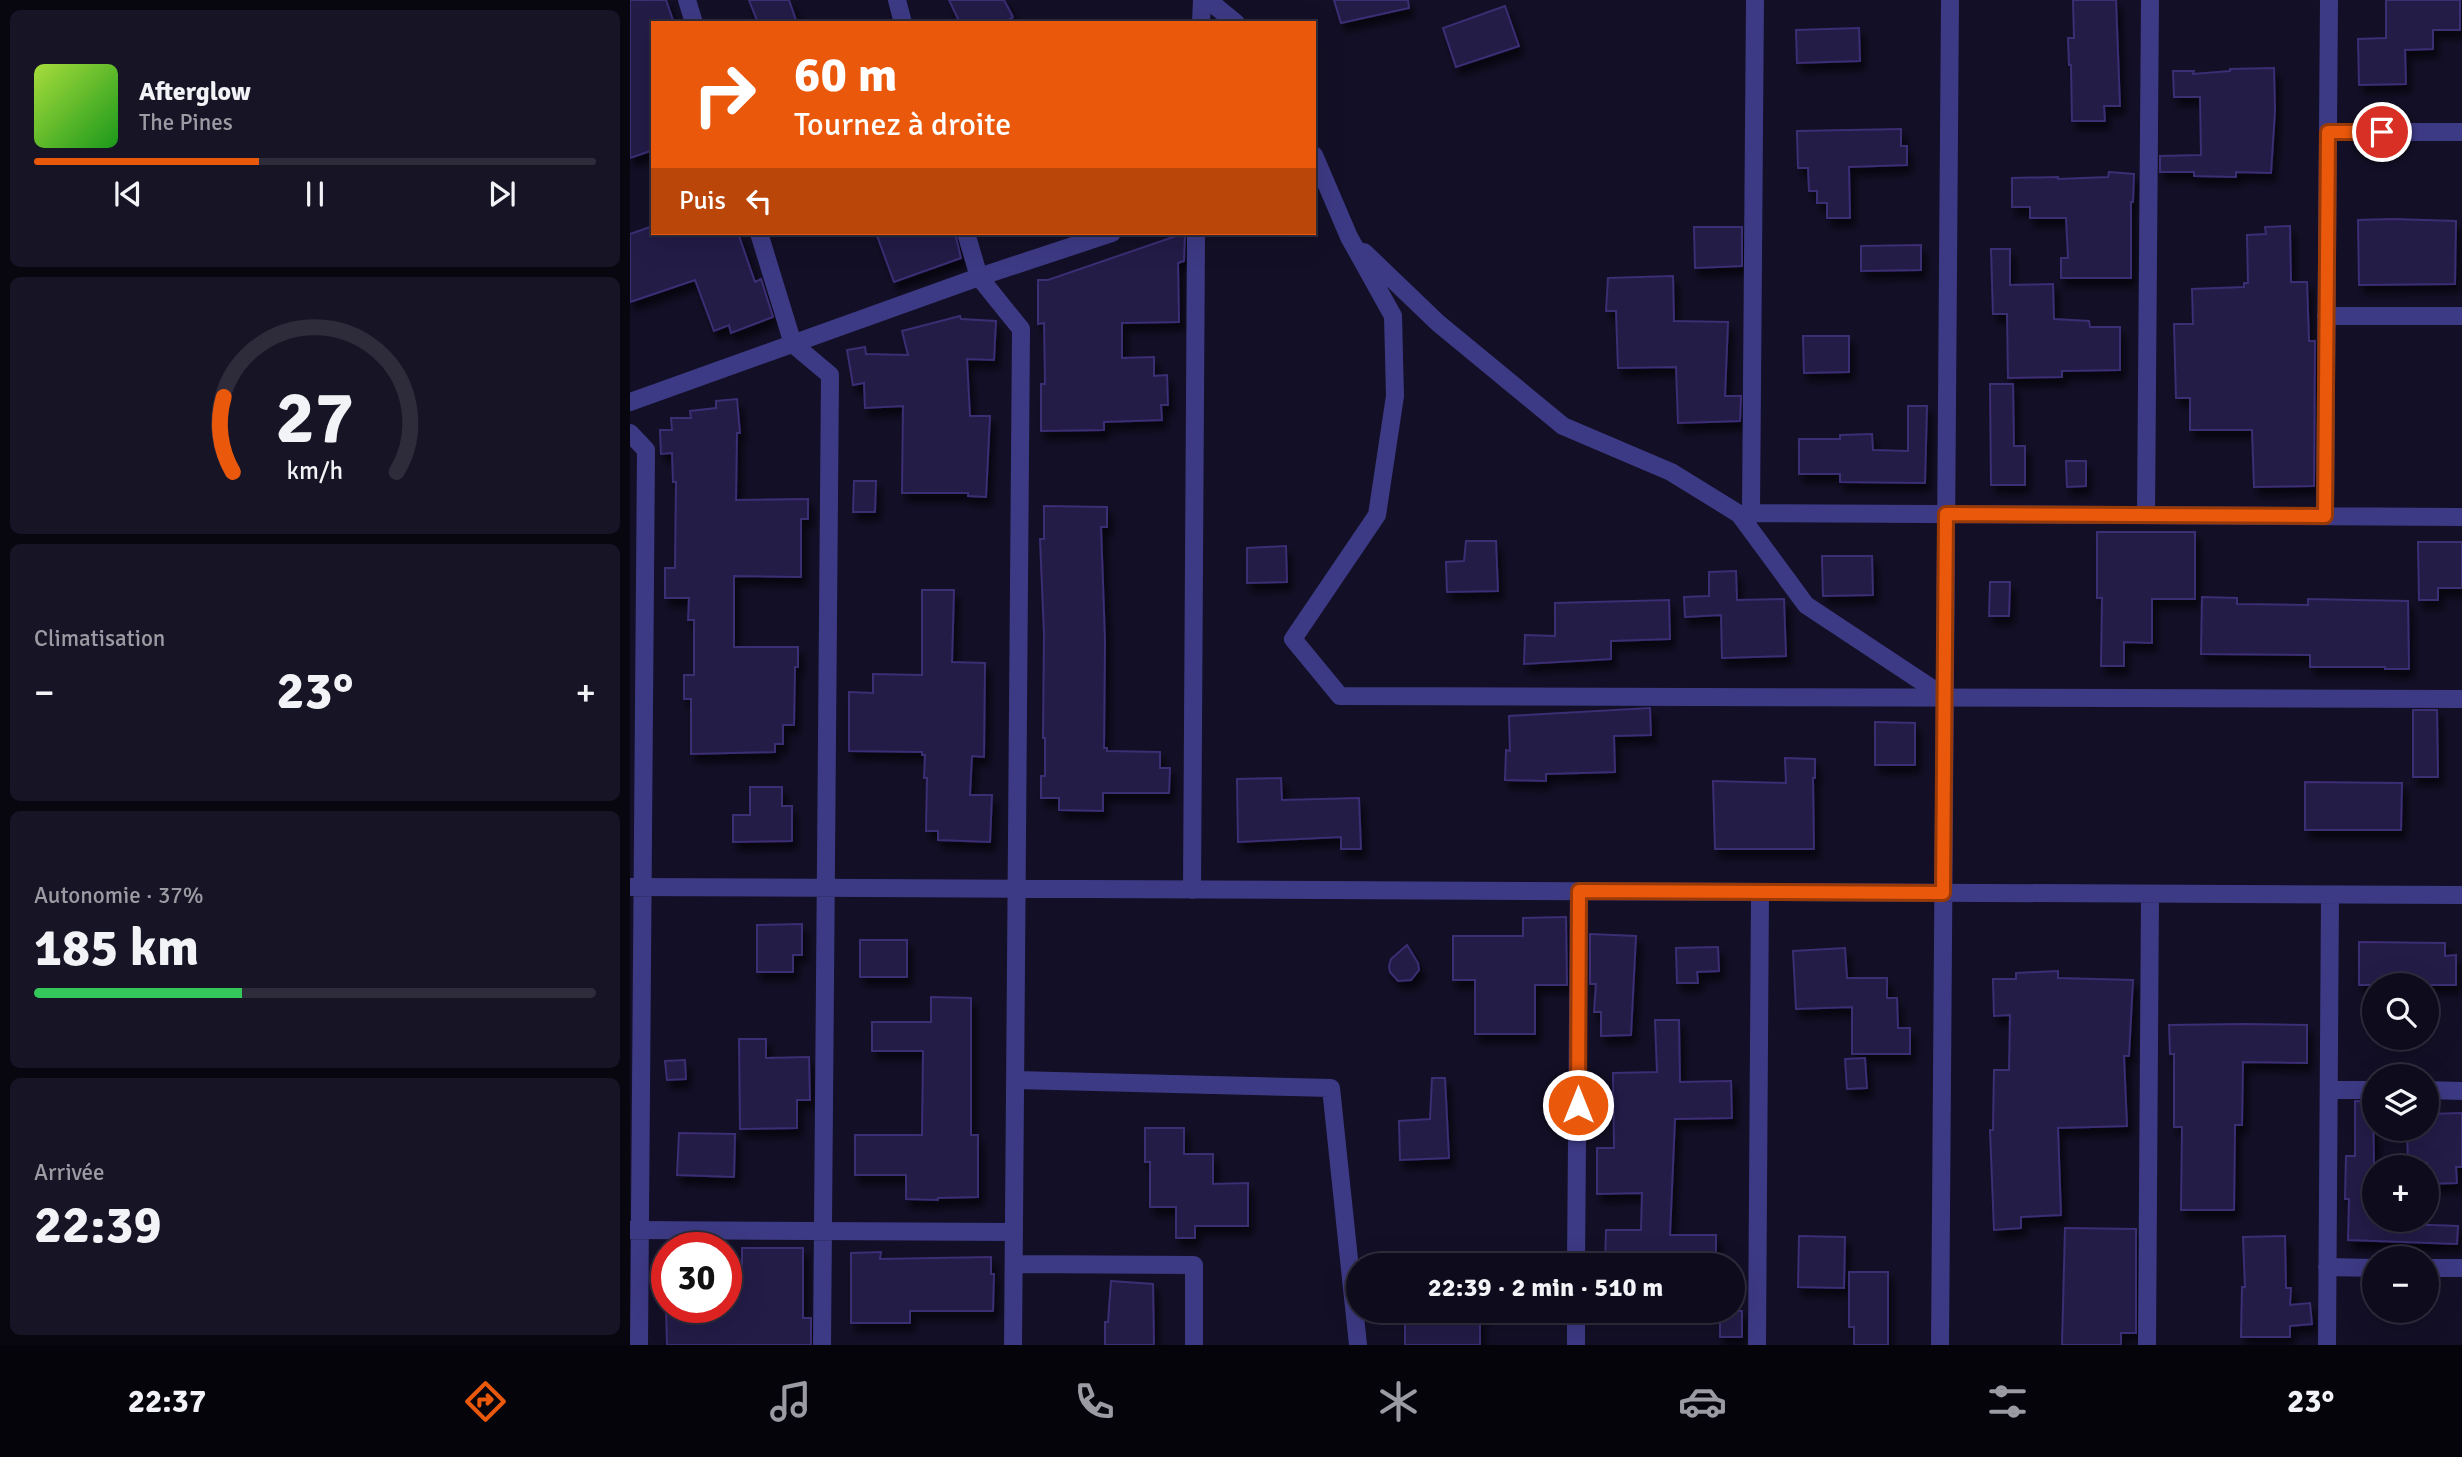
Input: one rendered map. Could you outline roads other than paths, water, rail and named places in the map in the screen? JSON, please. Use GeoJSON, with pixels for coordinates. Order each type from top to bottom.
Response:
{"type":"FeatureCollection","features":[{"type":"Feature","properties":{"kind":"street"},"geometry":{"type":"LineString","coordinates":[[687,0],[693,21]]}},
{"type":"Feature","properties":{"kind":"street"},"geometry":{"type":"LineString","coordinates":[[897,0],[902,21]]}},
{"type":"Feature","properties":{"kind":"street"},"geometry":{"type":"LineString","coordinates":[[1201,21],[1202,0]]}},
{"type":"Feature","properties":{"kind":"street"},"geometry":{"type":"LineString","coordinates":[[1208,0],[1234,21]]}},
{"type":"Feature","properties":{"kind":"street"},"geometry":{"type":"LineString","coordinates":[[1755,0],[1751,513],[2462,517]]}},
{"type":"Feature","properties":{"kind":"street"},"geometry":{"type":"LineString","coordinates":[[1940,1345],[1950,0]]}},
{"type":"Feature","properties":{"kind":"street"},"geometry":{"type":"LineString","coordinates":[[2146,515],[2150,0]]}},
{"type":"Feature","properties":{"kind":"street"},"geometry":{"type":"LineString","coordinates":[[2325,516],[2329,0]]}},
{"type":"Feature","properties":{"kind":"street"},"geometry":{"type":"LineString","coordinates":[[2328,132],[2462,132]]}},
{"type":"Feature","properties":{"kind":"street"},"geometry":{"type":"LineString","coordinates":[[1316,160],[1349,237],[1393,316],[1395,396],[1377,515],[1293,639],[1340,696],[2462,699]]}},
{"type":"Feature","properties":{"kind":"street"},"geometry":{"type":"LineString","coordinates":[[760,235],[793,344],[830,376],[822,1345]]}},
{"type":"Feature","properties":{"kind":"street"},"geometry":{"type":"LineString","coordinates":[[967,235],[979,277],[1021,329],[1013,1345]]}},
{"type":"Feature","properties":{"kind":"street"},"geometry":{"type":"LineString","coordinates":[[630,402],[979,277],[1106,235]]}},
{"type":"Feature","properties":{"kind":"street"},"geometry":{"type":"LineString","coordinates":[[1192,890],[1196,235]]}},
{"type":"Feature","properties":{"kind":"street"},"geometry":{"type":"LineString","coordinates":[[1349,237],[1438,323],[1563,426],[1671,472],[1739,514],[1806,605],[1945,697]]}},
{"type":"Feature","properties":{"kind":"street"},"geometry":{"type":"LineString","coordinates":[[2326,316],[2462,316]]}},
{"type":"Feature","properties":{"kind":"street"},"geometry":{"type":"LineString","coordinates":[[630,433],[646,450],[636,887],[635,1230],[639,1345]]}},
{"type":"Feature","properties":{"kind":"street"},"geometry":{"type":"LineString","coordinates":[[636,887],[2462,895]]}},
{"type":"Feature","properties":{"kind":"street"},"geometry":{"type":"LineString","coordinates":[[1576,1253],[1579,891]]}},
{"type":"Feature","properties":{"kind":"street"},"geometry":{"type":"LineString","coordinates":[[1757,1345],[1760,892]]}},
{"type":"Feature","properties":{"kind":"street"},"geometry":{"type":"LineString","coordinates":[[2147,1345],[2150,894]]}},
{"type":"Feature","properties":{"kind":"street"},"geometry":{"type":"LineString","coordinates":[[2327,1345],[2330,895]]}},
{"type":"Feature","properties":{"kind":"street"},"geometry":{"type":"LineString","coordinates":[[1015,1080],[1331,1088],[1358,1345]]}},
{"type":"Feature","properties":{"kind":"street"},"geometry":{"type":"LineString","coordinates":[[2329,1090],[2362,1090]]}},
{"type":"Feature","properties":{"kind":"street"},"geometry":{"type":"LineString","coordinates":[[2439,1090],[2462,1090]]}},
{"type":"Feature","properties":{"kind":"street"},"geometry":{"type":"LineString","coordinates":[[635,1230],[1014,1232]]}},
{"type":"Feature","properties":{"kind":"street"},"geometry":{"type":"LineString","coordinates":[[1014,1264],[1194,1265],[1194,1345]]}},
{"type":"Feature","properties":{"kind":"street"},"geometry":{"type":"LineString","coordinates":[[2328,1267],[2362,1268]]}},
{"type":"Feature","properties":{"kind":"street"},"geometry":{"type":"LineString","coordinates":[[2439,1268],[2462,1268]]}},
{"type":"Feature","properties":{"kind":"street"},"geometry":{"type":"LineString","coordinates":[[1576,1323],[1576,1345]]}}]}
